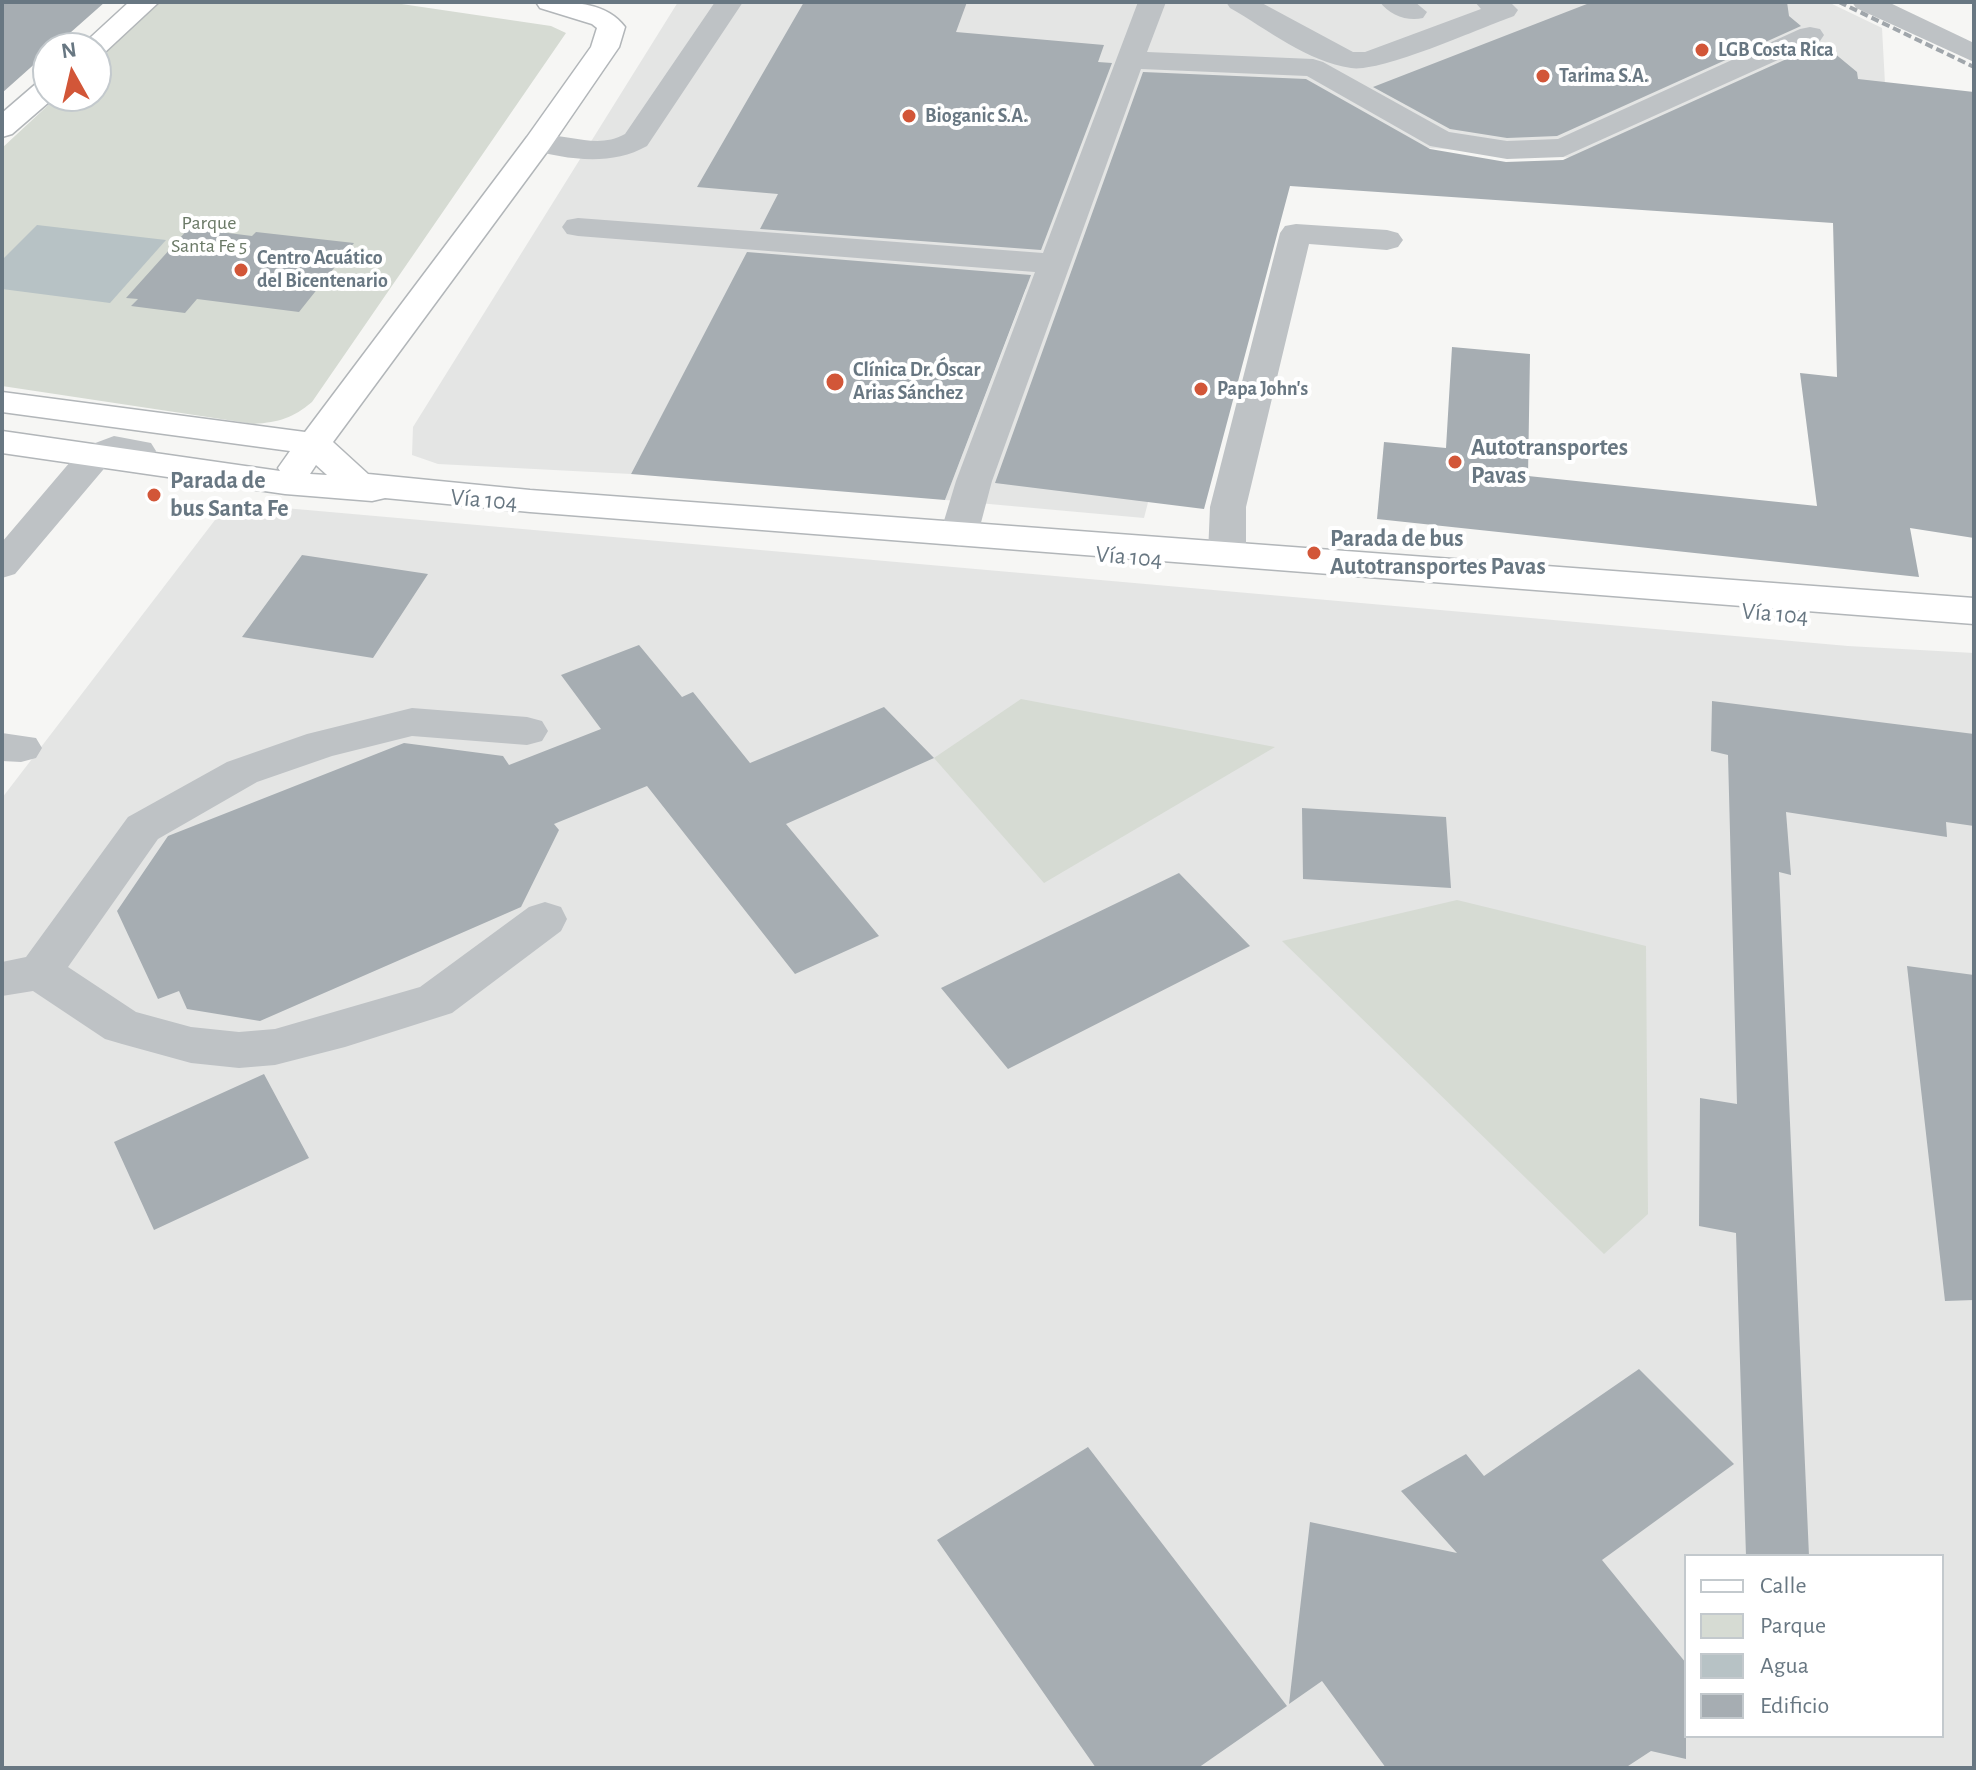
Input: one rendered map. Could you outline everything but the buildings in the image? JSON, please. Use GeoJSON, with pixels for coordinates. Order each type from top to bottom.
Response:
{"type":"FeatureCollection","features":[{"type":"Feature","properties":{"kind":"main road"},"geometry":{"type":"LineString","coordinates":[[111,32],[145,2]]}},
{"type":"Feature","properties":{"kind":"main road"},"geometry":{"type":"LineString","coordinates":[[288,478],[538,143],[605,47],[611,27],[602,18],[569,4]]}},
{"type":"Feature","properties":{"kind":"main road"},"geometry":{"type":"LineString","coordinates":[[2,128],[32,102]]}},
{"type":"Feature","properties":{"kind":"main road"},"geometry":{"type":"LineString","coordinates":[[2,402],[314,444],[358,484]]}},
{"type":"Feature","properties":{"kind":"main road","name":"Vía 104"},"geometry":{"type":"LineString","coordinates":[[2,442],[288,478],[1974,631]]}},
{"type":"Feature","properties":{"kind":"main road","name":"Vía 104"},"geometry":{"type":"LineString","coordinates":[[358,484],[530,501],[1974,611]]}},
{"type":"Feature","properties":{"kind":"street"},"geometry":{"type":"LineString","coordinates":[[538,143],[605,151],[627,147],[636,140],[729,2]]}},
{"type":"Feature","properties":{"kind":"street"},"geometry":{"type":"LineString","coordinates":[[959,534],[974,481],[1150,2]]}},
{"type":"Feature","properties":{"kind":"street"},"geometry":{"type":"LineString","coordinates":[[1240,2],[1441,140],[1507,150],[1563,148],[1810,35]]}},
{"type":"Feature","properties":{"kind":"street"},"geometry":{"type":"LineString","coordinates":[[1130,60],[1368,60],[1504,10],[1489,2]]}},
{"type":"Feature","properties":{"kind":"street"},"geometry":{"type":"LineString","coordinates":[[1866,2],[1974,54]]}},
{"type":"Feature","properties":{"kind":"street"},"geometry":{"type":"LineString","coordinates":[[578,227],[1055,264]]}},
{"type":"Feature","properties":{"kind":"street"},"geometry":{"type":"LineString","coordinates":[[1227,554],[1228,507],[1296,233],[1387,240]]}},
{"type":"Feature","properties":{"kind":"street"},"geometry":{"type":"LineString","coordinates":[[2,566],[95,456]]}},
{"type":"Feature","properties":{"kind":"street"},"geometry":{"type":"LineString","coordinates":[[288,478],[358,484]]}},
{"type":"Feature","properties":{"kind":"street"},"geometry":{"type":"LineString","coordinates":[[527,731],[412,722],[322,744],[242,772],[143,828],[21,976],[122,1026],[191,1045],[239,1050],[275,1047],[436,1000],[545,919]]}},
{"type":"Feature","properties":{"kind":"shaded area"},"geometry":{"type":"Polygon","coordinates":[[[678,2],[1828,2],[1882,28],[1887,121],[1675,165],[1242,135],[1144,518],[945,500],[1026,289],[744,260],[631,474],[438,464],[412,455],[413,427],[678,2]]]}},
{"type":"Feature","properties":{"kind":"shaded area"},"geometry":{"type":"Polygon","coordinates":[[[228,503],[1848,646],[1974,653],[1974,1768],[2,1768],[2,798],[228,503]]]}},
{"type":"Feature","properties":{"kind":"green space","name":"Parque Santa Fe 5"},"geometry":{"type":"Polygon","coordinates":[[[160,2],[388,2],[551,26],[566,33],[312,402],[292,415],[254,424],[2,386],[2,148],[41,112],[112,112],[112,46],[160,2]]]}},
{"type":"Feature","properties":{"kind":"green space"},"geometry":{"type":"Polygon","coordinates":[[[1021,699],[1275,747],[1044,883],[934,758],[1021,699]]]}},
{"type":"Feature","properties":{"kind":"green space"},"geometry":{"type":"Polygon","coordinates":[[[1457,900],[1646,946],[1648,1214],[1604,1254],[1282,941],[1457,900]]]}},
{"type":"Feature","properties":{"kind":"water"},"geometry":{"type":"Polygon","coordinates":[[[37,225],[166,240],[110,303],[2,289],[2,260],[37,225]]]}},
{"type":"Feature","properties":{"kind":"railway"},"geometry":{"type":"LineString","coordinates":[[1839,2],[1974,67]]}},
{"type":"Feature","properties":{"kind":"place","name":"LGB Costa Rica"},"geometry":{"type":"Point","coordinates":[1702,50]}},
{"type":"Feature","properties":{"kind":"place","name":"Tarima S.A."},"geometry":{"type":"Point","coordinates":[1543,76]}},
{"type":"Feature","properties":{"kind":"place","name":"Bioganic S.A."},"geometry":{"type":"Point","coordinates":[909,116]}},
{"type":"Feature","properties":{"kind":"place","name":"Centro Acuático del Bicentenario"},"geometry":{"type":"Point","coordinates":[241,270]}},
{"type":"Feature","properties":{"kind":"place","name":"Clínica Dr. Óscar Arias Sánchez"},"geometry":{"type":"Point","coordinates":[835,382]}},
{"type":"Feature","properties":{"kind":"place","name":"Papa John's"},"geometry":{"type":"Point","coordinates":[1201,389]}},
{"type":"Feature","properties":{"kind":"place","name":"Autotransportes Pavas"},"geometry":{"type":"Point","coordinates":[1455,462]}},
{"type":"Feature","properties":{"kind":"place","name":"Parada de bus Santa Fe"},"geometry":{"type":"Point","coordinates":[154,495]}},
{"type":"Feature","properties":{"kind":"place","name":"Parada de bus Autotransportes Pavas"},"geometry":{"type":"Point","coordinates":[1314,553]}}]}
